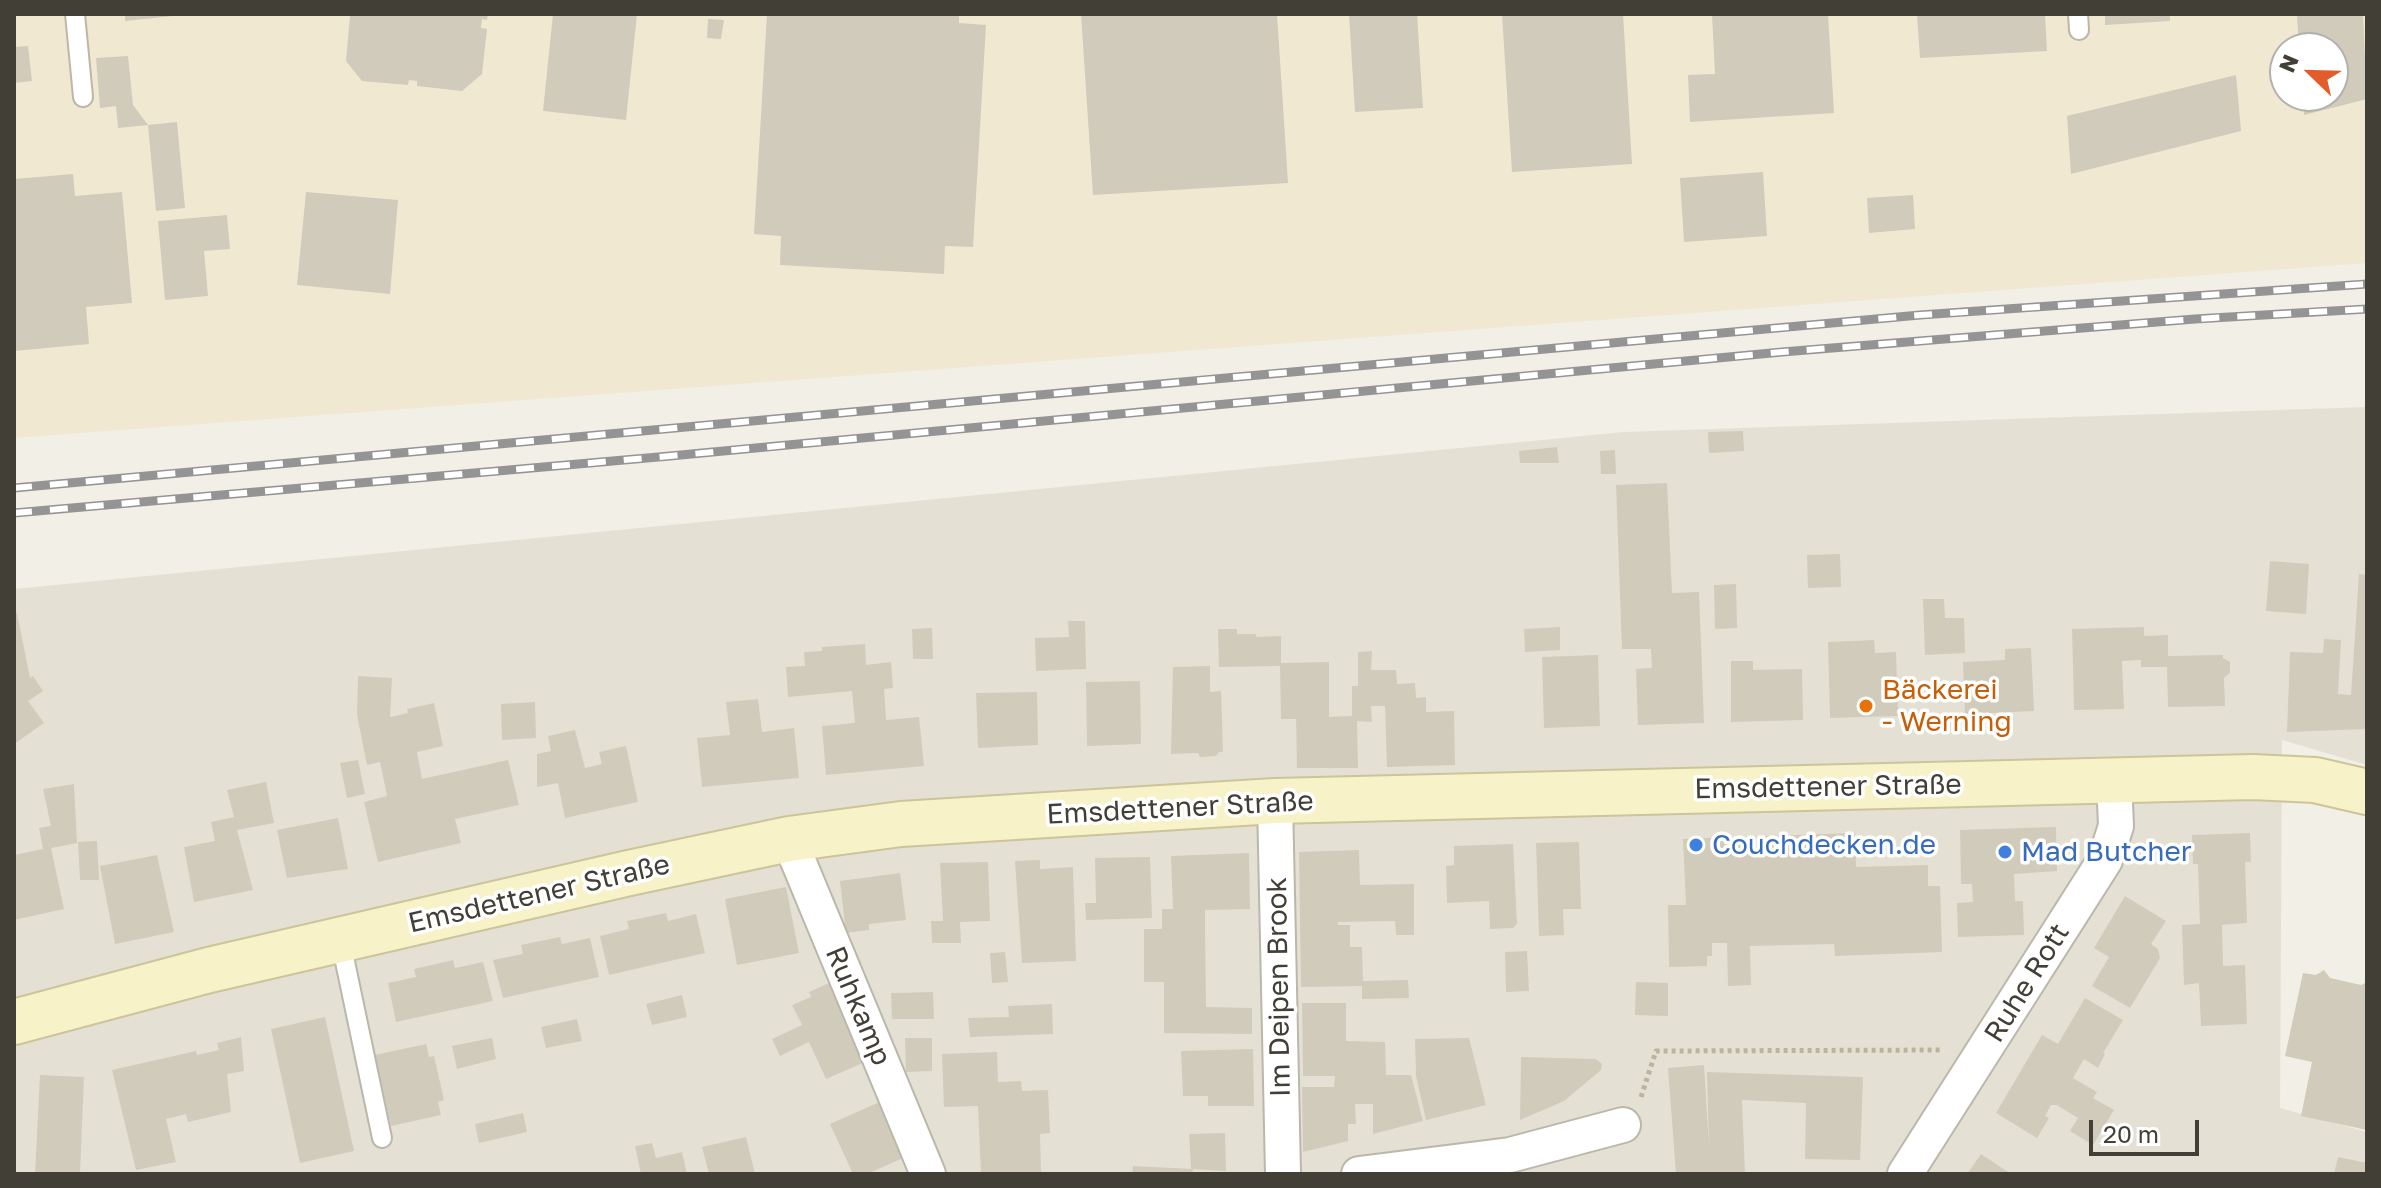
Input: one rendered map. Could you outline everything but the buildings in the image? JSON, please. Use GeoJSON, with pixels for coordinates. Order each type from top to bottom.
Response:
{"type":"FeatureCollection","features":[{"type":"Feature","properties":{"kind":"street","name":"Emsdettener Straße"},"geometry":{"type":"LineString","coordinates":[[14,1022],[340,938],[789,839],[901,824],[1275,801],[2114,780],[2253,777],[2315,780],[2367,792]]}},
{"type":"Feature","properties":{"kind":"street","name":"Ruhe Rott"},"geometry":{"type":"LineString","coordinates":[[1905,1174],[2105,860],[2116,826],[2114,780]]}},
{"type":"Feature","properties":{"kind":"street","name":"Im Deipen Brook"},"geometry":{"type":"LineString","coordinates":[[1275,801],[1283,1174]]}},
{"type":"Feature","properties":{"kind":"street","name":"Ruhkamp"},"geometry":{"type":"LineString","coordinates":[[789,839],[928,1174]]}},
{"type":"Feature","properties":{"kind":"street"},"geometry":{"type":"LineString","coordinates":[[1359,1174],[1510,1155],[1623,1125]]}},
{"type":"Feature","properties":{"kind":"lane"},"geometry":{"type":"LineString","coordinates":[[75,14],[83,97]]}},
{"type":"Feature","properties":{"kind":"lane"},"geometry":{"type":"LineString","coordinates":[[340,938],[382,1138]]}},
{"type":"Feature","properties":{"kind":"path"},"geometry":{"type":"LineString","coordinates":[[1623,1125],[1641,1099],[1656,1051],[1957,1050],[1978,1061]]}},
{"type":"Feature","properties":{"kind":"shaded area"},"geometry":{"type":"Polygon","coordinates":[[[14,14],[2367,14],[2367,263],[14,438],[14,14]]]}},
{"type":"Feature","properties":{"kind":"shaded area"},"geometry":{"type":"Polygon","coordinates":[[[2367,407],[2367,765],[2282,740],[2280,1108],[2367,1132],[2367,1174],[14,1174],[14,589],[1624,432],[2367,407]]]}},
{"type":"Feature","properties":{"kind":"railway"},"geometry":{"type":"LineString","coordinates":[[14,488],[1920,315],[2367,284]]}},
{"type":"Feature","properties":{"kind":"railway"},"geometry":{"type":"LineString","coordinates":[[14,513],[670,456],[1782,352],[2195,319],[2367,309]]}},
{"type":"Feature","properties":{"kind":"place","name":"Bäckerei - Werning"},"geometry":{"type":"Point","coordinates":[1866,706]}},
{"type":"Feature","properties":{"kind":"place","name":"Couchdecken.de"},"geometry":{"type":"Point","coordinates":[1696,845]}},
{"type":"Feature","properties":{"kind":"place","name":"Mad Butcher"},"geometry":{"type":"Point","coordinates":[2005,852]}}]}
